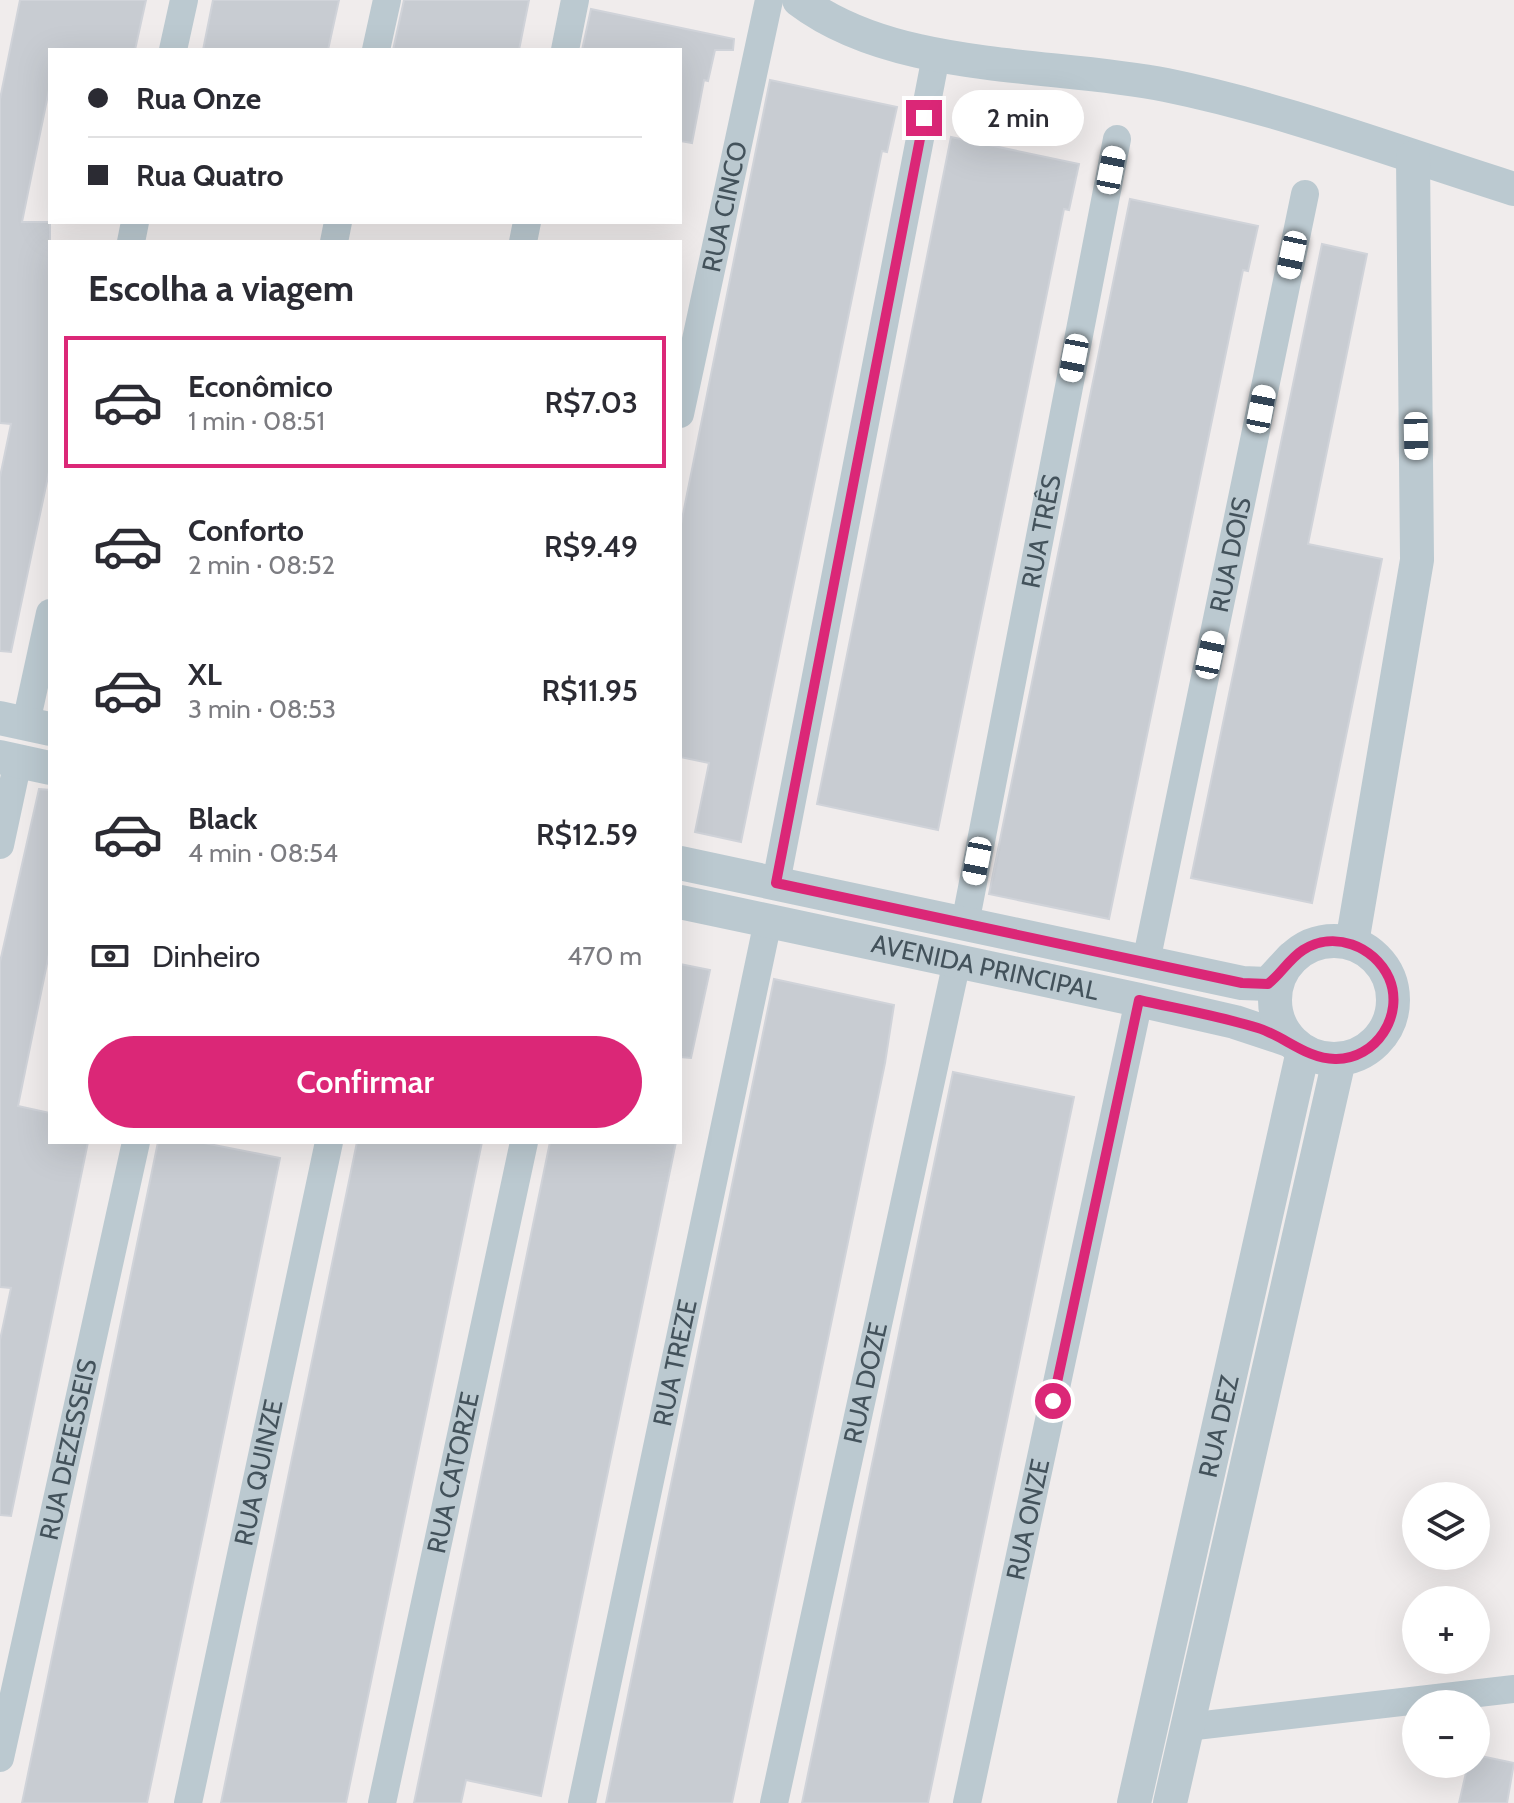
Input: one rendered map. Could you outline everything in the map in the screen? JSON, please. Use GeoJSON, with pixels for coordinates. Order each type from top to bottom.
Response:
{"type":"FeatureCollection","features":[{"type":"Feature","properties":{"kind":"street"},"geometry":{"type":"LineString","coordinates":[[173,48],[184,0]]}},
{"type":"Feature","properties":{"kind":"street"},"geometry":{"type":"LineString","coordinates":[[376,48],[387,0]]}},
{"type":"Feature","properties":{"kind":"street"},"geometry":{"type":"LineString","coordinates":[[565,48],[575,0]]}},
{"type":"Feature","properties":{"kind":"street","name":"RUA CINCO"},"geometry":{"type":"LineString","coordinates":[[682,405],[769,0]]}},
{"type":"Feature","properties":{"kind":"street"},"geometry":{"type":"LineString","coordinates":[[799,0],[846,26],[936,56],[1083,71],[1167,85],[1244,104],[1514,189]]}},
{"type":"Feature","properties":{"kind":"street"},"geometry":{"type":"LineString","coordinates":[[776,883],[936,56]]}},
{"type":"Feature","properties":{"kind":"street","name":"RUA TRÊS"},"geometry":{"type":"LineString","coordinates":[[965,924],[1117,139]]}},
{"type":"Feature","properties":{"kind":"street"},"geometry":{"type":"LineString","coordinates":[[1170,1803],[1339,1060],[1359,1054],[1376,1043],[1388,1027],[1394,1007],[1393,986],[1384,968],[1370,953],[1352,943],[1417,560],[1413,158]]}},
{"type":"Feature","properties":{"kind":"street","name":"RUA DOIS"},"geometry":{"type":"LineString","coordinates":[[1146,962],[1305,194]]}},
{"type":"Feature","properties":{"kind":"street"},"geometry":{"type":"LineString","coordinates":[[25,723],[48,622]]}},
{"type":"Feature","properties":{"kind":"street"},"geometry":{"type":"LineString","coordinates":[[0,845],[23,762]]}},
{"type":"Feature","properties":{"kind":"street","name":"AVENIDA PRINCIPAL"},"geometry":{"type":"LineString","coordinates":[[682,863],[1258,984],[1268,984],[1292,958],[1320,943],[1352,943]]}},
{"type":"Feature","properties":{"kind":"street","name":"AVENIDA PRINCIPAL"},"geometry":{"type":"LineString","coordinates":[[682,902],[1235,1022],[1339,1060]]}},
{"type":"Feature","properties":{"kind":"street","name":"RUA TREZE"},"geometry":{"type":"LineString","coordinates":[[582,1803],[768,921]]}},
{"type":"Feature","properties":{"kind":"street"},"geometry":{"type":"LineString","coordinates":[[1292,958],[1281,972],[1275,998],[1279,1024],[1296,1045]]}},
{"type":"Feature","properties":{"kind":"street","name":"RUA DOZE"},"geometry":{"type":"LineString","coordinates":[[774,1803],[957,961]]}},
{"type":"Feature","properties":{"kind":"street","name":"RUA ONZE"},"geometry":{"type":"LineString","coordinates":[[967,1803],[1139,1000]]}},
{"type":"Feature","properties":{"kind":"street","name":"RUA DEZ"},"geometry":{"type":"LineString","coordinates":[[1134,1803],[1296,1045]]}},
{"type":"Feature","properties":{"kind":"street","name":"RUA DEZESSEIS"},"geometry":{"type":"LineString","coordinates":[[0,1758],[136,1144]]}},
{"type":"Feature","properties":{"kind":"street","name":"RUA QUINZE"},"geometry":{"type":"LineString","coordinates":[[188,1803],[329,1144]]}},
{"type":"Feature","properties":{"kind":"street","name":"RUA CATORZE"},"geometry":{"type":"LineString","coordinates":[[382,1803],[524,1144]]}},
{"type":"Feature","properties":{"kind":"street"},"geometry":{"type":"LineString","coordinates":[[1187,1727],[1514,1689]]}},
{"type":"Feature","properties":{"kind":"building"},"geometry":{"type":"Polygon","coordinates":[[[20,0],[146,0],[135,48],[48,48],[48,95],[22,222],[50,224],[48,476],[11,652],[0,651],[0,477],[11,424],[0,423],[0,99],[20,0]]]}},
{"type":"Feature","properties":{"kind":"building"},"geometry":{"type":"Polygon","coordinates":[[[213,0],[339,0],[328,48],[203,48],[213,0]]]}},
{"type":"Feature","properties":{"kind":"building"},"geometry":{"type":"Polygon","coordinates":[[[404,0],[529,0],[519,48],[393,48],[404,0]]]}},
{"type":"Feature","properties":{"kind":"building"},"geometry":{"type":"Polygon","coordinates":[[[591,9],[734,39],[733,50],[715,50],[708,81],[704,80],[692,143],[682,141],[682,48],[582,48],[591,9]]]}},
{"type":"Feature","properties":{"kind":"building"},"geometry":{"type":"Polygon","coordinates":[[[770,80],[897,107],[887,152],[882,151],[741,842],[695,832],[709,763],[682,757],[682,519],[770,80]]]}},
{"type":"Feature","properties":{"kind":"building"},"geometry":{"type":"Polygon","coordinates":[[[951,137],[1079,164],[1069,210],[1064,209],[938,830],[817,804],[951,137]]]}},
{"type":"Feature","properties":{"kind":"building"},"geometry":{"type":"Polygon","coordinates":[[[1130,199],[1258,226],[1248,271],[1243,270],[1109,919],[989,894],[1130,199]]]}},
{"type":"Feature","properties":{"kind":"building"},"geometry":{"type":"Polygon","coordinates":[[[1322,244],[1367,254],[1308,544],[1382,559],[1312,903],[1191,878],[1322,244]]]}},
{"type":"Feature","properties":{"kind":"building"},"geometry":{"type":"Polygon","coordinates":[[[39,789],[48,790],[48,959],[18,1106],[48,1113],[48,1144],[88,1144],[11,1516],[0,1515],[0,1340],[11,1288],[0,1287],[0,962],[39,789]]]}},
{"type":"Feature","properties":{"kind":"building"},"geometry":{"type":"Polygon","coordinates":[[[682,964],[710,970],[691,1058],[682,1057],[682,964]]]}},
{"type":"Feature","properties":{"kind":"building"},"geometry":{"type":"Polygon","coordinates":[[[774,979],[894,1005],[885,1063],[732,1803],[606,1803],[774,979]]]}},
{"type":"Feature","properties":{"kind":"building"},"geometry":{"type":"Polygon","coordinates":[[[953,1072],[1074,1097],[928,1803],[802,1803],[953,1072]]]}},
{"type":"Feature","properties":{"kind":"building"},"geometry":{"type":"Polygon","coordinates":[[[158,1144],[209,1144],[280,1158],[147,1803],[22,1803],[158,1144]]]}},
{"type":"Feature","properties":{"kind":"building"},"geometry":{"type":"Polygon","coordinates":[[[357,1144],[482,1144],[346,1803],[221,1803],[357,1144]]]}},
{"type":"Feature","properties":{"kind":"building"},"geometry":{"type":"Polygon","coordinates":[[[550,1144],[676,1144],[541,1796],[466,1780],[461,1803],[414,1803],[550,1144]]]}},
{"type":"Feature","properties":{"kind":"building"},"geometry":{"type":"Polygon","coordinates":[[[1490,1758],[1514,1763],[1507,1803],[1459,1803],[1465,1778],[1490,1778],[1490,1758]]]}},
{"type":"Feature","properties":{"kind":"route"},"geometry":{"type":"LineString","coordinates":[[924,118],[776,883],[1242,983],[1268,984],[1305,948],[1336,941],[1352,943],[1370,953],[1384,968],[1393,986],[1394,1007],[1388,1027],[1376,1043],[1359,1054],[1339,1060],[1321,1058],[1303,1051],[1289,1040],[1259,1028],[1139,1000],[1053,1401]]}}]}
